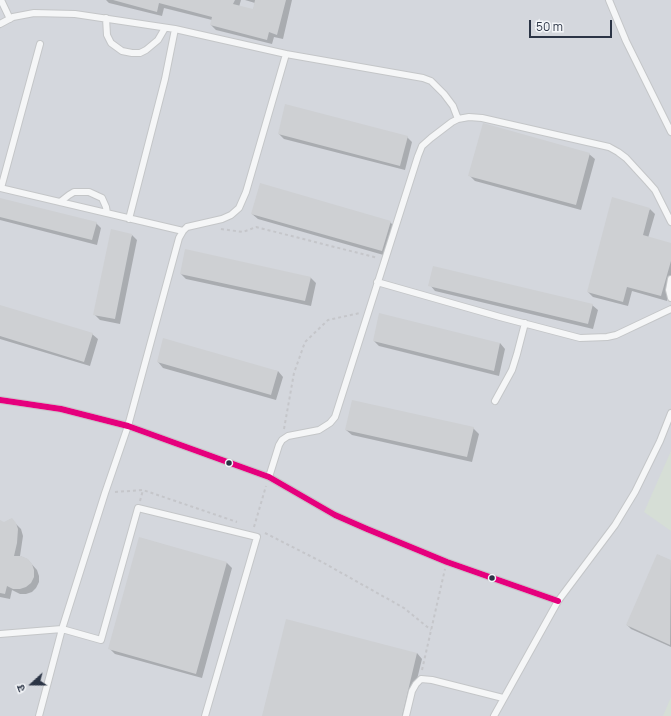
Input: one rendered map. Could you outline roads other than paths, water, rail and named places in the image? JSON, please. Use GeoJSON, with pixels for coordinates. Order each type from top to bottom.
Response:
{"type":"FeatureCollection","features":[{"type":"Feature","properties":{"kind":"lane"},"geometry":{"type":"LineString","coordinates":[[1,0],[10,19]]}},
{"type":"Feature","properties":{"kind":"lane"},"geometry":{"type":"LineString","coordinates":[[609,0],[626,41],[671,132]]}},
{"type":"Feature","properties":{"kind":"lane"},"geometry":{"type":"LineString","coordinates":[[0,24],[24,14],[48,12],[75,14],[175,29],[286,54],[423,78],[431,81],[444,94],[453,106],[458,119]]}},
{"type":"Feature","properties":{"kind":"lane"},"geometry":{"type":"LineString","coordinates":[[106,18],[107,35],[111,43],[122,51],[132,53],[140,53],[149,48],[158,40],[165,28]]}},
{"type":"Feature","properties":{"kind":"lane"},"geometry":{"type":"LineString","coordinates":[[130,219],[165,79],[175,29]]}},
{"type":"Feature","properties":{"kind":"lane"},"geometry":{"type":"LineString","coordinates":[[40,44],[0,188],[183,231]]}},
{"type":"Feature","properties":{"kind":"lane"},"geometry":{"type":"LineString","coordinates":[[39,716],[62,629],[128,426],[179,238],[187,227],[222,219],[231,215],[239,208],[246,192],[286,54]]}},
{"type":"Feature","properties":{"kind":"lane"},"geometry":{"type":"LineString","coordinates":[[269,477],[282,440],[288,436],[319,430],[330,423],[335,417],[377,282],[422,146],[452,122],[469,117],[482,118],[609,147],[626,158],[655,190],[671,222]]}},
{"type":"Feature","properties":{"kind":"lane"},"geometry":{"type":"LineString","coordinates":[[60,202],[74,192],[89,192],[102,198],[107,213]]}},
{"type":"Feature","properties":{"kind":"lane"},"geometry":{"type":"LineString","coordinates":[[671,279],[669,290],[671,298]]}},
{"type":"Feature","properties":{"kind":"lane"},"geometry":{"type":"LineString","coordinates":[[377,282],[580,338],[607,338],[671,309]]}},
{"type":"Feature","properties":{"kind":"lane"},"geometry":{"type":"LineString","coordinates":[[495,401],[512,370],[525,323]]}},
{"type":"Feature","properties":{"kind":"lane"},"geometry":{"type":"LineString","coordinates":[[0,400],[61,409],[128,426],[269,477],[335,515],[447,562],[558,601]]}},
{"type":"Feature","properties":{"kind":"lane"},"geometry":{"type":"LineString","coordinates":[[494,716],[558,601],[615,525],[635,492],[660,441],[671,413]]}},
{"type":"Feature","properties":{"kind":"lane"},"geometry":{"type":"LineString","coordinates":[[0,634],[62,629],[101,640],[138,508],[257,537],[205,716]]}},
{"type":"Feature","properties":{"kind":"lane"},"geometry":{"type":"LineString","coordinates":[[406,716],[412,691],[421,679],[432,680],[503,698]]}}]}
